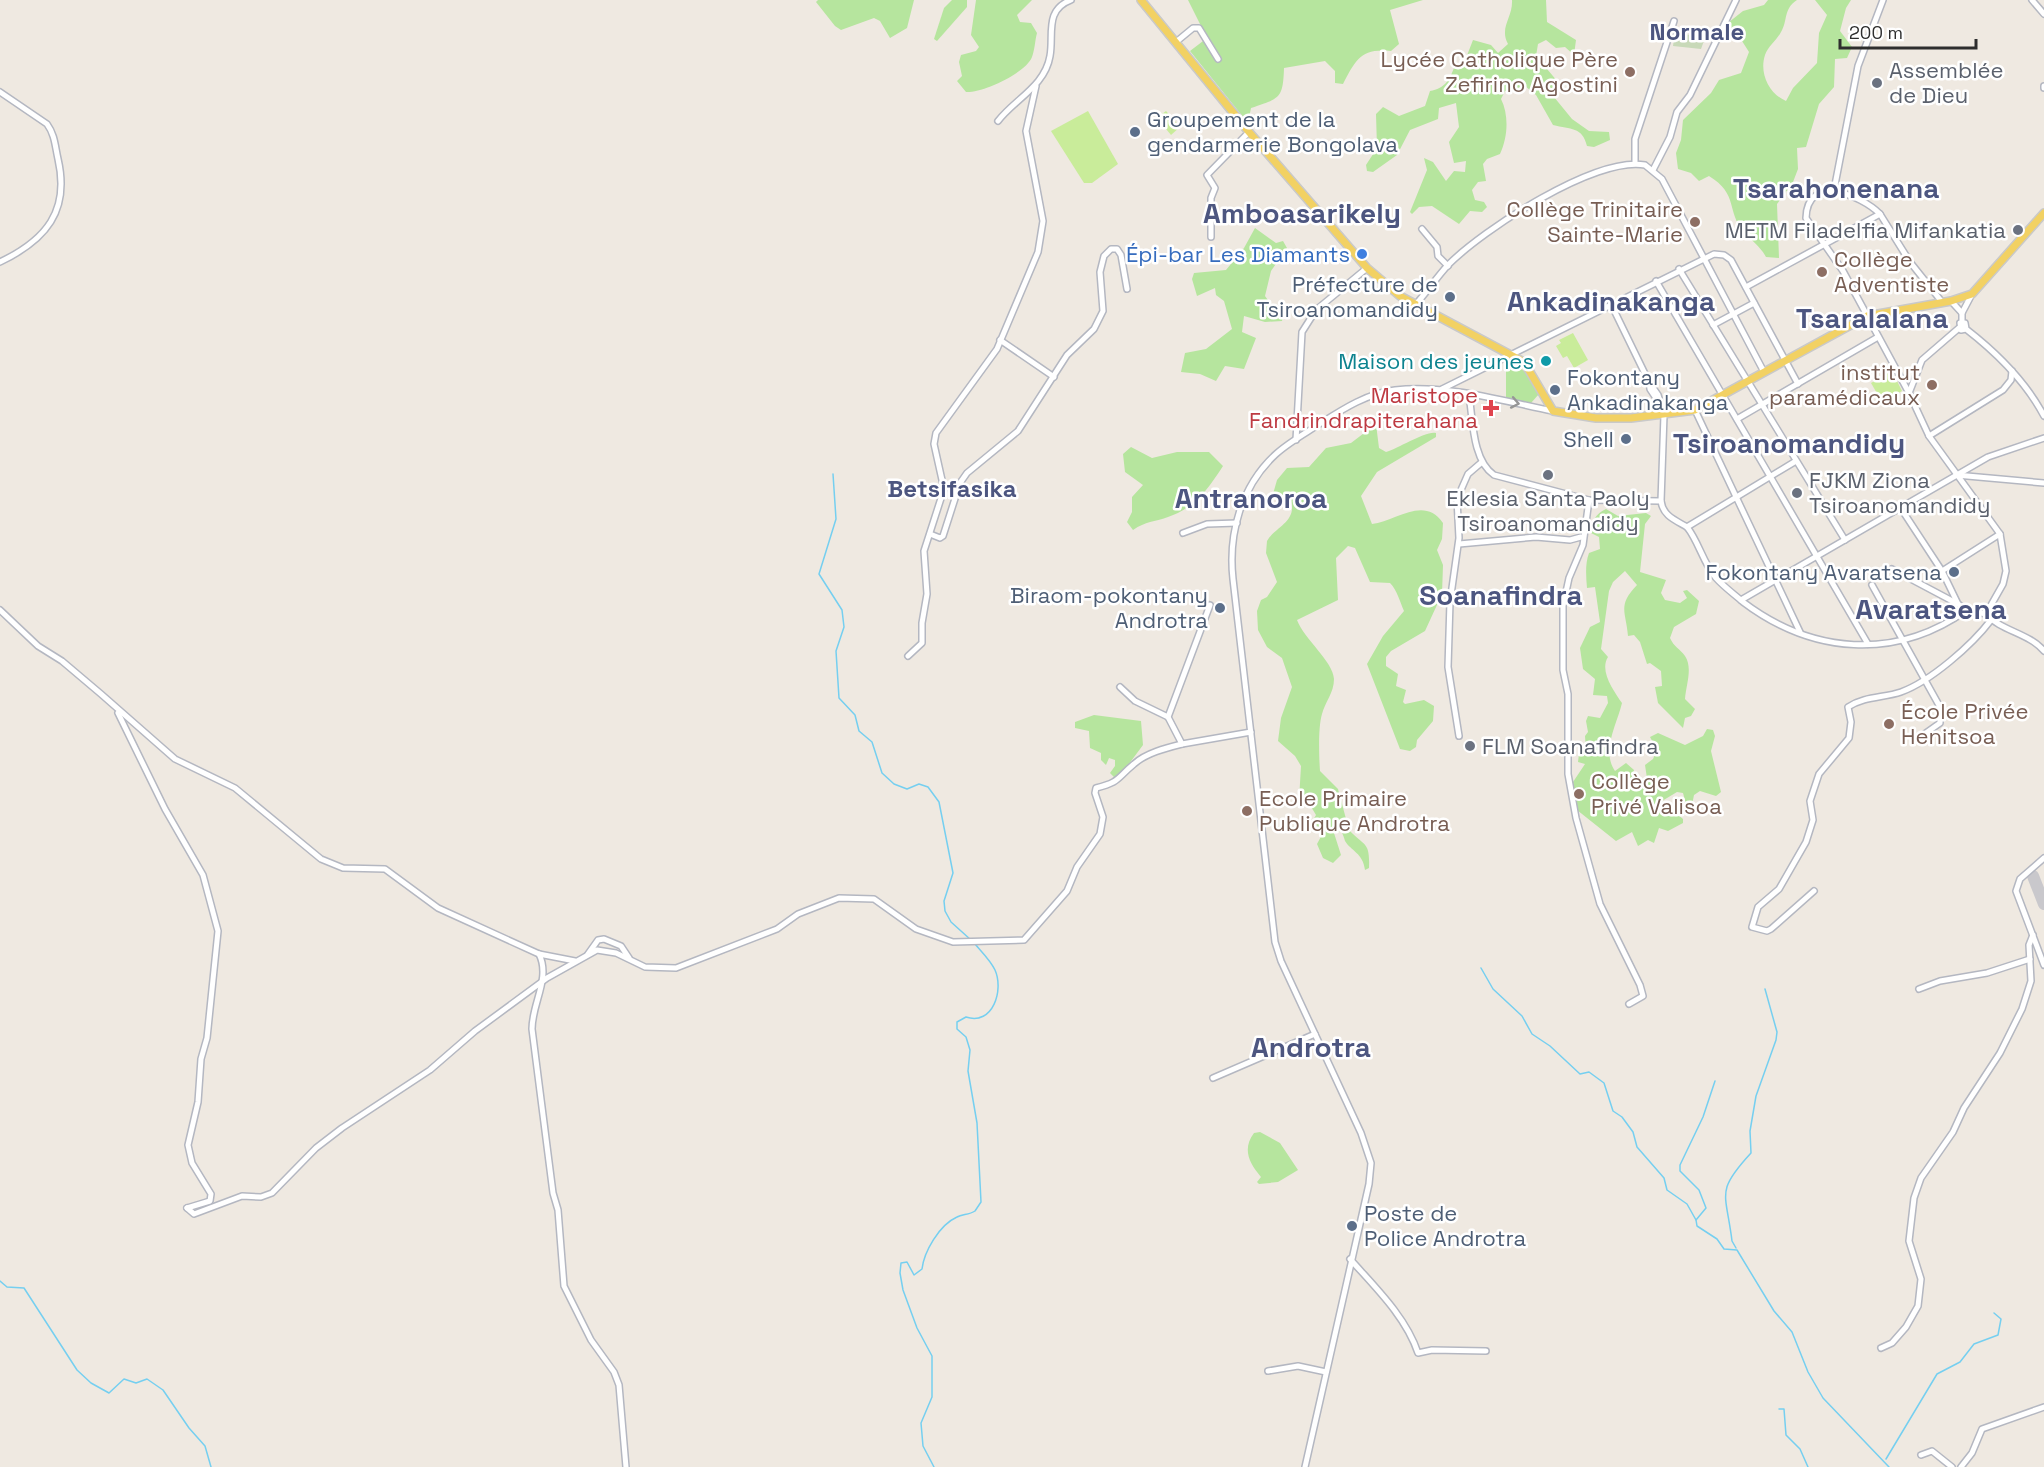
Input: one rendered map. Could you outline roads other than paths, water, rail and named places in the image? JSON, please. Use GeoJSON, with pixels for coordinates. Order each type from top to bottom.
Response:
{"type":"FeatureCollection","features":[{"type":"Feature","properties":{"kind":"main road"},"geometry":{"type":"LineString","coordinates":[[1141,0],[1249,132],[1367,268],[1400,296],[1524,362],[1553,411],[1613,418],[1664,415],[1695,410],[1867,316],[1951,301],[1972,294],[2044,213]]}},
{"type":"Feature","properties":{"kind":"street"},"geometry":{"type":"LineString","coordinates":[[908,656],[922,643],[922,623],[927,594],[924,551],[944,489],[934,444],[936,433],[972,386],[1000,340],[1025,286],[1041,240],[1043,221],[1026,131],[1036,86],[1050,56],[1051,22],[1057,9],[1071,0]]}},
{"type":"Feature","properties":{"kind":"street"},"geometry":{"type":"LineString","coordinates":[[1653,170],[1670,137],[1677,112],[1690,95],[1736,0]]}},
{"type":"Feature","properties":{"kind":"street"},"geometry":{"type":"LineString","coordinates":[[1834,190],[1858,66],[1883,0]]}},
{"type":"Feature","properties":{"kind":"street"},"geometry":{"type":"LineString","coordinates":[[2032,0],[2044,14]]}},
{"type":"Feature","properties":{"kind":"street"},"geometry":{"type":"LineString","coordinates":[[1635,163],[1635,139],[1674,21]]}},
{"type":"Feature","properties":{"kind":"street"},"geometry":{"type":"LineString","coordinates":[[1176,42],[1193,28],[1199,28],[1218,59]]}},
{"type":"Feature","properties":{"kind":"street"},"geometry":{"type":"LineString","coordinates":[[998,121],[1036,86]]}},
{"type":"Feature","properties":{"kind":"street"},"geometry":{"type":"LineString","coordinates":[[0,92],[47,124],[52,131],[63,180],[54,220],[34,243],[0,262]]}},
{"type":"Feature","properties":{"kind":"street"},"geometry":{"type":"LineString","coordinates":[[1210,237],[1211,198],[1215,188],[1207,175],[1249,132]]}},
{"type":"Feature","properties":{"kind":"street"},"geometry":{"type":"LineString","coordinates":[[1416,304],[1448,266],[1484,235],[1521,210],[1578,182],[1618,166],[1635,163],[1653,170],[1666,188],[1764,372]]}},
{"type":"Feature","properties":{"kind":"street"},"geometry":{"type":"LineString","coordinates":[[1942,302],[1910,262],[1880,214],[1860,200],[1834,190],[1820,193],[1806,210],[1806,218],[1826,244],[1867,316],[1909,393],[1929,436],[1955,475],[2000,534],[2006,571],[2003,584],[1986,614]]}},
{"type":"Feature","properties":{"kind":"street"},"geometry":{"type":"LineString","coordinates":[[1746,287],[1880,214]]}},
{"type":"Feature","properties":{"kind":"street"},"geometry":{"type":"LineString","coordinates":[[1422,229],[1437,247],[1438,256],[1448,266]]}},
{"type":"Feature","properties":{"kind":"street"},"geometry":{"type":"LineString","coordinates":[[930,534],[944,536],[960,483],[968,473],[1018,431],[1067,355],[1094,329],[1103,311],[1100,273],[1104,256],[1111,249],[1117,249],[1121,255],[1127,290]]}},
{"type":"Feature","properties":{"kind":"street"},"geometry":{"type":"LineString","coordinates":[[1441,390],[1703,257],[1714,254],[1724,255],[1731,260],[1798,384]]}},
{"type":"Feature","properties":{"kind":"street"},"geometry":{"type":"LineString","coordinates":[[1296,440],[1302,332],[1316,310],[1367,268]]}},
{"type":"Feature","properties":{"kind":"street"},"geometry":{"type":"LineString","coordinates":[[1679,269],[1845,540]]}},
{"type":"Feature","properties":{"kind":"street"},"geometry":{"type":"LineString","coordinates":[[1656,281],[1868,644]]}},
{"type":"Feature","properties":{"kind":"street"},"geometry":{"type":"LineString","coordinates":[[1972,294],[1962,313],[1962,326],[2012,371],[2033,396],[2044,416]]}},
{"type":"Feature","properties":{"kind":"street"},"geometry":{"type":"LineString","coordinates":[[1951,301],[1962,313]]}},
{"type":"Feature","properties":{"kind":"street"},"geometry":{"type":"LineString","coordinates":[[1713,325],[1754,303]]}},
{"type":"Feature","properties":{"kind":"street"},"geometry":{"type":"LineString","coordinates":[[1611,304],[1649,382],[1658,395],[1664,415],[1662,509],[1667,515],[1687,527],[1711,572],[1741,600],[1778,626],[1800,632],[1818,641],[1868,644],[1905,640],[1930,633],[1966,610]]}},
{"type":"Feature","properties":{"kind":"street"},"geometry":{"type":"LineString","coordinates":[[1909,393],[1922,360],[1962,326]]}},
{"type":"Feature","properties":{"kind":"street"},"geometry":{"type":"LineString","coordinates":[[1737,419],[1878,337]]}},
{"type":"Feature","properties":{"kind":"street"},"geometry":{"type":"LineString","coordinates":[[1000,340],[1054,377]]}},
{"type":"Feature","properties":{"kind":"street"},"geometry":{"type":"LineString","coordinates":[[1929,436],[2003,390],[2011,380],[2012,371]]}},
{"type":"Feature","properties":{"kind":"street"},"geometry":{"type":"LineString","coordinates":[[1305,1467],[1350,1259],[1369,1184],[1371,1163],[1361,1133],[1281,961],[1275,942],[1230,554],[1237,523],[1243,504],[1258,474],[1277,453],[1366,397],[1393,390],[1441,390],[1553,411]]}},
{"type":"Feature","properties":{"kind":"street"},"geometry":{"type":"LineString","coordinates":[[1468,395],[1482,462],[1494,475],[1589,500],[1661,501]]}},
{"type":"Feature","properties":{"kind":"street"},"geometry":{"type":"LineString","coordinates":[[1533,407],[1544,395]]}},
{"type":"Feature","properties":{"kind":"street"},"geometry":{"type":"LineString","coordinates":[[1695,410],[1800,632]]}},
{"type":"Feature","properties":{"kind":"street"},"geometry":{"type":"LineString","coordinates":[[1741,600],[1988,457],[2044,438]]}},
{"type":"Feature","properties":{"kind":"street"},"geometry":{"type":"LineString","coordinates":[[1687,527],[1796,461]]}},
{"type":"Feature","properties":{"kind":"street"},"geometry":{"type":"LineString","coordinates":[[1459,736],[1448,668],[1450,602],[1459,544],[1457,499],[1468,474],[1482,462]]}},
{"type":"Feature","properties":{"kind":"street"},"geometry":{"type":"LineString","coordinates":[[1955,475],[2044,482]]}},
{"type":"Feature","properties":{"kind":"street"},"geometry":{"type":"LineString","coordinates":[[1589,500],[1583,545],[1569,578],[1563,606],[1563,670],[1568,694],[1568,774],[1576,818],[1600,904],[1640,985],[1643,996],[1629,1005]]}},
{"type":"Feature","properties":{"kind":"street"},"geometry":{"type":"LineString","coordinates":[[1900,507],[1942,571],[1958,604]]}},
{"type":"Feature","properties":{"kind":"street"},"geometry":{"type":"LineString","coordinates":[[1183,533],[1207,524],[1237,523]]}},
{"type":"Feature","properties":{"kind":"street"},"geometry":{"type":"LineString","coordinates":[[1942,571],[2000,534]]}},
{"type":"Feature","properties":{"kind":"street"},"geometry":{"type":"LineString","coordinates":[[1459,544],[1536,537],[1570,540],[1581,537]]}},
{"type":"Feature","properties":{"kind":"street"},"geometry":{"type":"LineString","coordinates":[[1892,569],[1966,610],[1986,614],[1991,620],[2032,641],[2044,651]]}},
{"type":"Feature","properties":{"kind":"street"},"geometry":{"type":"LineString","coordinates":[[1872,585],[1905,640],[1940,707],[1942,717],[1940,723],[1923,735]]}},
{"type":"Feature","properties":{"kind":"street"},"geometry":{"type":"LineString","coordinates":[[1168,717],[1210,605]]}},
{"type":"Feature","properties":{"kind":"street"},"geometry":{"type":"LineString","coordinates":[[0,610],[38,646],[62,661],[183,764],[220,779],[235,788],[321,859],[343,868],[385,870],[438,908],[538,954],[577,961]]}},
{"type":"Feature","properties":{"kind":"street"},"geometry":{"type":"LineString","coordinates":[[1814,891],[1772,929],[1767,931],[1752,927],[1758,908],[1779,889],[1806,842],[1813,820],[1810,801],[1819,774],[1849,738],[1851,722],[1848,707],[1878,695],[1899,693],[1925,678],[1953,658],[1991,620]]}},
{"type":"Feature","properties":{"kind":"street"},"geometry":{"type":"LineString","coordinates":[[1119,687],[1135,700],[1168,717],[1182,744]]}},
{"type":"Feature","properties":{"kind":"street"},"geometry":{"type":"LineString","coordinates":[[116,709],[165,809],[203,875],[218,930],[207,1038],[201,1059],[198,1102],[188,1145],[192,1163],[211,1194],[210,1201],[187,1208],[194,1214],[242,1196],[261,1197],[272,1193],[316,1148],[430,1070],[475,1031],[541,982],[597,950],[616,953],[655,969],[676,968],[777,929],[798,914],[839,898],[874,899],[915,929],[953,942],[1024,940],[1067,891],[1077,867],[1100,834],[1103,817],[1095,793],[1096,788],[1116,783],[1135,763],[1155,752],[1182,744],[1251,732]]}},
{"type":"Feature","properties":{"kind":"street"},"geometry":{"type":"LineString","coordinates":[[2044,858],[2020,879],[2016,891],[2044,965]]}},
{"type":"Feature","properties":{"kind":"street"},"geometry":{"type":"LineString","coordinates":[[1881,1348],[1892,1343],[1918,1306],[1921,1279],[1909,1240],[1914,1198],[1921,1178],[1953,1132],[1964,1108],[2008,1038],[2031,981],[2029,945],[2032,935]]}},
{"type":"Feature","properties":{"kind":"street"},"geometry":{"type":"LineString","coordinates":[[585,957],[598,940],[604,939],[621,946],[630,960]]}},
{"type":"Feature","properties":{"kind":"street"},"geometry":{"type":"LineString","coordinates":[[538,954],[544,965],[545,974],[532,1015],[532,1029],[553,1193],[558,1210],[564,1286],[591,1340],[614,1372],[619,1385],[626,1467]]}},
{"type":"Feature","properties":{"kind":"street"},"geometry":{"type":"LineString","coordinates":[[1919,989],[1940,981],[1988,973],[2030,959]]}},
{"type":"Feature","properties":{"kind":"street"},"geometry":{"type":"LineString","coordinates":[[1213,1078],[1315,1034]]}},
{"type":"Feature","properties":{"kind":"street"},"geometry":{"type":"LineString","coordinates":[[1350,1259],[1383,1296],[1413,1338],[1418,1353],[1432,1350],[1486,1351]]}},
{"type":"Feature","properties":{"kind":"street"},"geometry":{"type":"LineString","coordinates":[[1268,1371],[1298,1366],[1326,1372]]}},
{"type":"Feature","properties":{"kind":"street"},"geometry":{"type":"LineString","coordinates":[[1961,1467],[1972,1453],[1983,1429],[2044,1407]]}},
{"type":"Feature","properties":{"kind":"street"},"geometry":{"type":"LineString","coordinates":[[1922,1455],[1932,1451],[1952,1467]]}},
{"type":"Feature","properties":{"kind":"waterway"},"geometry":{"type":"LineString","coordinates":[[833,474],[836,519],[819,574],[842,610],[844,627],[836,651],[839,698],[855,715],[859,731],[872,742],[882,773],[894,784],[907,789],[919,784],[928,787],[939,802],[953,873],[944,901],[945,911],[951,922],[971,940]]}},
{"type":"Feature","properties":{"kind":"waterway"},"geometry":{"type":"LineString","coordinates":[[934,1467],[923,1446],[921,1423],[932,1397],[932,1356],[917,1328],[903,1290],[900,1273],[901,1263],[907,1262],[914,1275],[922,1269],[929,1247],[944,1226],[959,1216],[975,1211],[981,1202],[977,1123],[968,1071],[970,1050],[966,1037],[957,1029],[957,1022],[966,1017],[983,1016],[989,1011],[994,1004],[998,987],[995,970],[975,944]]}},
{"type":"Feature","properties":{"kind":"waterway"},"geometry":{"type":"LineString","coordinates":[[1481,968],[1493,989],[1522,1016],[1532,1034],[1550,1046],[1580,1074],[1589,1072],[1604,1083],[1613,1111],[1622,1117],[1633,1132],[1637,1147],[1664,1178],[1667,1190],[1687,1204],[1696,1220]]}},
{"type":"Feature","properties":{"kind":"waterway"},"geometry":{"type":"LineString","coordinates":[[1736,1248],[1732,1241],[1726,1193],[1732,1176],[1751,1153],[1750,1131],[1756,1096],[1777,1032],[1765,989]]}},
{"type":"Feature","properties":{"kind":"waterway"},"geometry":{"type":"LineString","coordinates":[[1715,1081],[1703,1117],[1680,1165],[1680,1171],[1699,1190],[1706,1208],[1696,1220],[1697,1226],[1717,1239],[1724,1249],[1737,1250],[1774,1311],[1792,1332],[1808,1372],[1823,1398],[1889,1467]]}},
{"type":"Feature","properties":{"kind":"waterway"},"geometry":{"type":"LineString","coordinates":[[0,1281],[7,1287],[24,1288],[77,1370],[91,1383],[109,1393],[124,1379],[136,1383],[147,1379],[163,1390],[189,1428],[205,1446],[211,1467]]}},
{"type":"Feature","properties":{"kind":"waterway"},"geometry":{"type":"LineString","coordinates":[[1886,1459],[1937,1374],[1960,1362],[1974,1344],[1998,1335],[2001,1319],[1994,1313]]}},
{"type":"Feature","properties":{"kind":"waterway"},"geometry":{"type":"LineString","coordinates":[[1779,1409],[1784,1409],[1786,1435],[1800,1449],[1808,1467]]}},
{"type":"Feature","properties":{"kind":"place","name":"Lycée Catholique Père Zefirino Agostini"},"geometry":{"type":"Point","coordinates":[1630,72]}},
{"type":"Feature","properties":{"kind":"place","name":"Assemblée de Dieu"},"geometry":{"type":"Point","coordinates":[1877,83]}},
{"type":"Feature","properties":{"kind":"place","name":"Groupement de la gendarmerie Bongolava"},"geometry":{"type":"Point","coordinates":[1135,132]}},
{"type":"Feature","properties":{"kind":"place","name":"Collège Trinitaire Sainte-Marie"},"geometry":{"type":"Point","coordinates":[1695,222]}},
{"type":"Feature","properties":{"kind":"place","name":"METM Filadelfia Mifankatia"},"geometry":{"type":"Point","coordinates":[2018,230]}},
{"type":"Feature","properties":{"kind":"place","name":"Épi-bar Les Diamants"},"geometry":{"type":"Point","coordinates":[1362,254]}},
{"type":"Feature","properties":{"kind":"place","name":"Collège Adventiste"},"geometry":{"type":"Point","coordinates":[1822,272]}},
{"type":"Feature","properties":{"kind":"place","name":"Préfecture de Tsiroanomandidy"},"geometry":{"type":"Point","coordinates":[1450,297]}},
{"type":"Feature","properties":{"kind":"place","name":"Maison des jeunes"},"geometry":{"type":"Point","coordinates":[1546,361]}},
{"type":"Feature","properties":{"kind":"place","name":"institut paramédicaux"},"geometry":{"type":"Point","coordinates":[1932,385]}},
{"type":"Feature","properties":{"kind":"place","name":"Fokontany Ankadinakanga"},"geometry":{"type":"Point","coordinates":[1555,390]}},
{"type":"Feature","properties":{"kind":"place","name":"Maristope Fandrindrapiterahana"},"geometry":{"type":"Point","coordinates":[1491,408]}},
{"type":"Feature","properties":{"kind":"place","name":"Shell"},"geometry":{"type":"Point","coordinates":[1626,439]}},
{"type":"Feature","properties":{"kind":"place","name":"Eklesia Santa Paoly Tsiroanomandidy"},"geometry":{"type":"Point","coordinates":[1548,475]}},
{"type":"Feature","properties":{"kind":"place","name":"FJKM Ziona Tsiroanomandidy"},"geometry":{"type":"Point","coordinates":[1797,493]}},
{"type":"Feature","properties":{"kind":"place","name":"Fokontany Avaratsena"},"geometry":{"type":"Point","coordinates":[1954,572]}},
{"type":"Feature","properties":{"kind":"place","name":"Biraom-pokontany Androtra"},"geometry":{"type":"Point","coordinates":[1220,608]}},
{"type":"Feature","properties":{"kind":"place","name":"École Privée Henitsoa"},"geometry":{"type":"Point","coordinates":[1889,724]}},
{"type":"Feature","properties":{"kind":"place","name":"FLM Soanafindra"},"geometry":{"type":"Point","coordinates":[1470,746]}},
{"type":"Feature","properties":{"kind":"place","name":"Collège Privé Valisoa"},"geometry":{"type":"Point","coordinates":[1579,794]}},
{"type":"Feature","properties":{"kind":"place","name":"Ecole Primaire Publique Androtra"},"geometry":{"type":"Point","coordinates":[1247,811]}},
{"type":"Feature","properties":{"kind":"place","name":"Poste de Police Androtra"},"geometry":{"type":"Point","coordinates":[1352,1226]}},
{"type":"Feature","properties":{"kind":"district","name":"Normale"},"geometry":{"type":"Point","coordinates":[1697,31]}},
{"type":"Feature","properties":{"kind":"district","name":"Tsarahonenana"},"geometry":{"type":"Point","coordinates":[1836,188]}},
{"type":"Feature","properties":{"kind":"district","name":"Amboasarikely"},"geometry":{"type":"Point","coordinates":[1302,213]}},
{"type":"Feature","properties":{"kind":"district","name":"Ankadinakanga"},"geometry":{"type":"Point","coordinates":[1611,301]}},
{"type":"Feature","properties":{"kind":"district","name":"Tsaralalana"},"geometry":{"type":"Point","coordinates":[1872,318]}},
{"type":"Feature","properties":{"kind":"district","name":"Tsiroanomandidy"},"geometry":{"type":"Point","coordinates":[1789,443]}},
{"type":"Feature","properties":{"kind":"district","name":"Betsifasika"},"geometry":{"type":"Point","coordinates":[952,488]}},
{"type":"Feature","properties":{"kind":"district","name":"Antranoroa"},"geometry":{"type":"Point","coordinates":[1251,498]}},
{"type":"Feature","properties":{"kind":"district","name":"Soanafindra"},"geometry":{"type":"Point","coordinates":[1501,595]}},
{"type":"Feature","properties":{"kind":"district","name":"Avaratsena"},"geometry":{"type":"Point","coordinates":[1931,609]}},
{"type":"Feature","properties":{"kind":"district","name":"Androtra"},"geometry":{"type":"Point","coordinates":[1311,1047]}}]}
